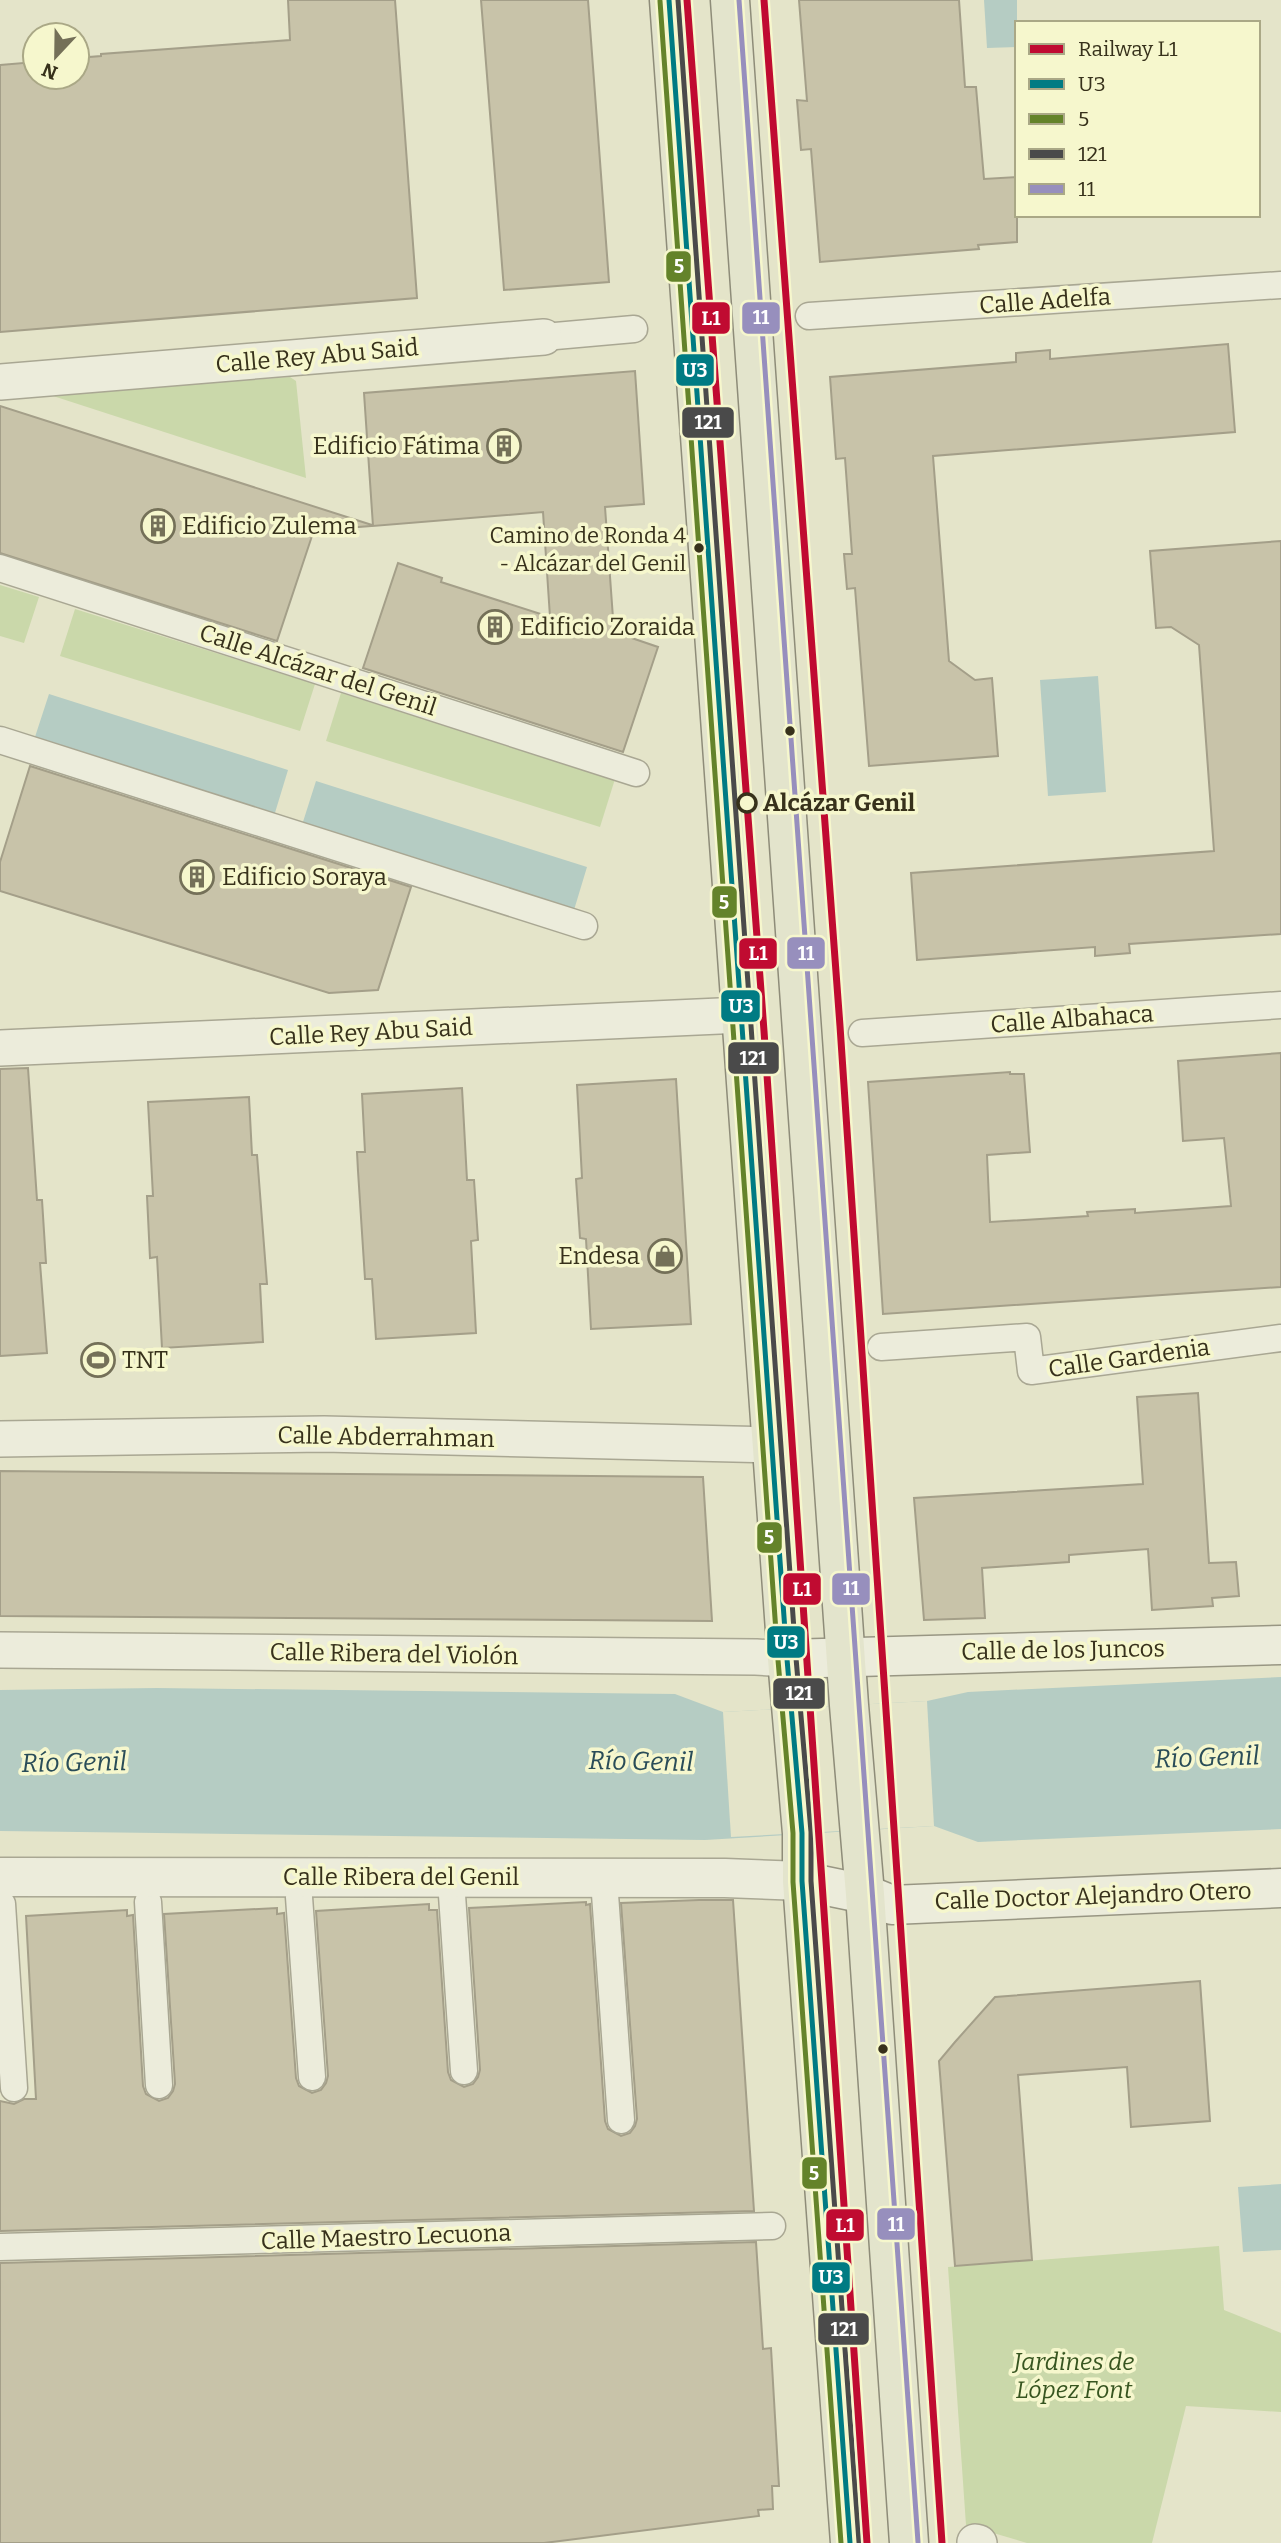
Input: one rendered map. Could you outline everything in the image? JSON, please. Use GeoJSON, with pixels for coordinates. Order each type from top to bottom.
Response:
{"type":"FeatureCollection","features":[{"type":"Feature","properties":{"kind":"main road"},"geometry":{"type":"LineString","coordinates":[[669,0],[787,1659],[802,1833],[802,1881],[850,2543]]}},
{"type":"Feature","properties":{"kind":"main road"},"geometry":{"type":"LineString","coordinates":[[730,0],[909,2543]]}},
{"type":"Feature","properties":{"kind":"main road","name":"Calle de los Juncos"},"geometry":{"type":"LineString","coordinates":[[787,1659],[1281,1645]]}},
{"type":"Feature","properties":{"kind":"main road","name":"Calle Ribera del Genil"},"geometry":{"type":"LineString","coordinates":[[1,1890],[725,1878],[802,1881],[865,1894]]}},
{"type":"Feature","properties":{"kind":"main road","name":"Calle Doctor Alejandro Otero"},"geometry":{"type":"LineString","coordinates":[[865,1894],[892,1905],[1281,1888]]}},
{"type":"Feature","properties":{"kind":"street","name":"Calle Adelfa"},"geometry":{"type":"LineString","coordinates":[[810,316],[1281,285]]}},
{"type":"Feature","properties":{"kind":"street","name":"Calle Rey Abu Said"},"geometry":{"type":"LineString","coordinates":[[0,382],[634,329]]}},
{"type":"Feature","properties":{"kind":"street","name":"Calle Alcázar del Genil"},"geometry":{"type":"LineString","coordinates":[[0,568],[636,773]]}},
{"type":"Feature","properties":{"kind":"street"},"geometry":{"type":"LineString","coordinates":[[0,740],[584,926]]}},
{"type":"Feature","properties":{"kind":"street","name":"Calle Albahaca"},"geometry":{"type":"LineString","coordinates":[[862,1033],[1281,1005]]}},
{"type":"Feature","properties":{"kind":"street","name":"Calle Rey Abu Said"},"geometry":{"type":"LineString","coordinates":[[0,1048],[742,1015]]}},
{"type":"Feature","properties":{"kind":"street","name":"Calle Gardenia"},"geometry":{"type":"LineString","coordinates":[[881,1347],[1027,1337],[1031,1371],[1281,1338]]}},
{"type":"Feature","properties":{"kind":"street","name":"Calle Abderrahman"},"geometry":{"type":"LineString","coordinates":[[0,1439],[324,1434],[773,1445]]}},
{"type":"Feature","properties":{"kind":"street","name":"Calle Ribera del Violón"},"geometry":{"type":"LineString","coordinates":[[0,1650],[787,1659]]}},
{"type":"Feature","properties":{"kind":"street","name":"Calle Ribera del Genil"},"geometry":{"type":"LineString","coordinates":[[1,1890],[15,2088]]}},
{"type":"Feature","properties":{"kind":"street"},"geometry":{"type":"LineString","coordinates":[[605,1894],[621,2120]]}},
{"type":"Feature","properties":{"kind":"street","name":"Calle Ribera del Genil"},"geometry":{"type":"LineString","coordinates":[[452,1895],[464,2071]]}},
{"type":"Feature","properties":{"kind":"street","name":"Calle Ribera del Genil"},"geometry":{"type":"LineString","coordinates":[[299,1897],[312,2077]]}},
{"type":"Feature","properties":{"kind":"street"},"geometry":{"type":"LineString","coordinates":[[148,1902],[159,2085]]}},
{"type":"Feature","properties":{"kind":"street","name":"Calle Maestro Lecuona"},"geometry":{"type":"LineString","coordinates":[[0,2247],[772,2226]]}},
{"type":"Feature","properties":{"kind":"green space"},"geometry":{"type":"Polygon","coordinates":[[[290,377],[296,381],[306,478],[50,395],[290,377]]]}},
{"type":"Feature","properties":{"kind":"green space"},"geometry":{"type":"Polygon","coordinates":[[[0,585],[39,597],[24,643],[0,636],[0,585]]]}},
{"type":"Feature","properties":{"kind":"green space"},"geometry":{"type":"Polygon","coordinates":[[[75,609],[315,684],[300,731],[60,656],[75,609]]]}},
{"type":"Feature","properties":{"kind":"green space"},"geometry":{"type":"Polygon","coordinates":[[[341,693],[615,779],[600,827],[326,741],[341,693]]]}},
{"type":"Feature","properties":{"kind":"green space","name":"Jardines de López Font"},"geometry":{"type":"Polygon","coordinates":[[[1219,2246],[1224,2310],[1281,2333],[1281,2412],[1186,2406],[1152,2543],[1027,2543],[966,2525],[948,2267],[1219,2246]]]}},
{"type":"Feature","properties":{"kind":"water"},"geometry":{"type":"Polygon","coordinates":[[[984,0],[1017,0],[1015,47],[987,48],[984,0]]]}},
{"type":"Feature","properties":{"kind":"water"},"geometry":{"type":"Polygon","coordinates":[[[1098,676],[1106,792],[1048,796],[1040,680],[1098,676]]]}},
{"type":"Feature","properties":{"kind":"water"},"geometry":{"type":"Polygon","coordinates":[[[49,694],[288,770],[274,816],[34,740],[49,694]]]}},
{"type":"Feature","properties":{"kind":"water"},"geometry":{"type":"Polygon","coordinates":[[[316,781],[587,867],[574,910],[302,825],[316,781]]]}},
{"type":"Feature","properties":{"kind":"water","name":"Río Genil"},"geometry":{"type":"Polygon","coordinates":[[[1281,1677],[1281,1829],[978,1842],[934,1826],[705,1840],[0,1831],[0,1690],[157,1688],[675,1694],[723,1712],[927,1701],[968,1692],[1281,1677]]]}},
{"type":"Feature","properties":{"kind":"water"},"geometry":{"type":"Polygon","coordinates":[[[1281,2184],[1281,2250],[1243,2252],[1238,2187],[1281,2184]]]}},
{"type":"Feature","properties":{"kind":"pier"},"geometry":{"type":"Polygon","coordinates":[[[927,1701],[934,1826],[731,1837],[723,1712],[927,1701]]]}},
{"type":"Feature","properties":{"kind":"building"},"geometry":{"type":"Polygon","coordinates":[[[288,0],[395,0],[417,298],[0,332],[0,65],[21,63],[21,91],[91,91],[91,57],[101,54],[290,40],[288,0]]]}},
{"type":"Feature","properties":{"kind":"building"},"geometry":{"type":"Polygon","coordinates":[[[481,0],[588,0],[609,282],[504,290],[481,0]]]}},
{"type":"Feature","properties":{"kind":"building"},"geometry":{"type":"Polygon","coordinates":[[[799,0],[959,0],[965,87],[976,87],[984,179],[1015,177],[1017,242],[978,245],[979,249],[820,262],[811,149],[801,150],[797,100],[807,101],[799,0]]]}},
{"type":"Feature","properties":{"kind":"building"},"geometry":{"type":"Polygon","coordinates":[[[1228,344],[1235,432],[933,456],[949,661],[975,680],[992,678],[998,756],[869,766],[855,588],[847,589],[844,554],[852,554],[845,458],[836,459],[830,377],[1016,362],[1016,353],[1050,350],[1050,359],[1228,344]]]}},
{"type":"Feature","properties":{"kind":"building"},"geometry":{"type":"Polygon","coordinates":[[[635,371],[644,504],[605,507],[614,632],[658,647],[623,752],[363,668],[398,563],[442,578],[441,582],[550,617],[543,512],[373,526],[364,393],[635,371]]]}},
{"type":"Feature","properties":{"kind":"building","name":"Edificio Zulema"},"geometry":{"type":"Polygon","coordinates":[[[0,406],[372,525],[307,531],[313,533],[277,641],[0,553],[0,406]]]}},
{"type":"Feature","properties":{"kind":"building"},"geometry":{"type":"Polygon","coordinates":[[[1281,541],[1281,934],[1129,944],[1130,953],[1095,956],[1095,947],[917,960],[911,873],[1214,851],[1199,645],[1171,627],[1156,628],[1150,551],[1281,541]]]}},
{"type":"Feature","properties":{"kind":"building","name":"Edificio Soraya"},"geometry":{"type":"Polygon","coordinates":[[[30,766],[411,887],[378,990],[329,993],[0,891],[0,862],[30,766]]]}},
{"type":"Feature","properties":{"kind":"building"},"geometry":{"type":"Polygon","coordinates":[[[1281,1053],[1281,1287],[883,1314],[868,1082],[1010,1072],[1024,1074],[1030,1152],[987,1155],[990,1222],[1088,1216],[1087,1212],[1135,1209],[1135,1213],[1231,1206],[1224,1138],[1183,1141],[1178,1061],[1281,1053]]]}},
{"type":"Feature","properties":{"kind":"building"},"geometry":{"type":"Polygon","coordinates":[[[28,1068],[37,1200],[42,1200],[46,1263],[40,1263],[47,1353],[0,1356],[0,1069],[28,1068]]]}},
{"type":"Feature","properties":{"kind":"building"},"geometry":{"type":"Polygon","coordinates":[[[676,1079],[691,1324],[591,1329],[586,1239],[580,1238],[576,1179],[582,1178],[577,1085],[676,1079]]]}},
{"type":"Feature","properties":{"kind":"building"},"geometry":{"type":"Polygon","coordinates":[[[462,1088],[467,1180],[474,1180],[478,1240],[471,1241],[476,1333],[376,1339],[372,1279],[365,1279],[358,1171],[357,1152],[365,1152],[362,1094],[462,1088]]]}},
{"type":"Feature","properties":{"kind":"building"},"geometry":{"type":"Polygon","coordinates":[[[249,1097],[252,1155],[257,1155],[267,1284],[260,1284],[263,1342],[162,1348],[157,1257],[150,1258],[147,1196],[153,1196],[148,1102],[249,1097]]]}},
{"type":"Feature","properties":{"kind":"building"},"geometry":{"type":"Polygon","coordinates":[[[1198,1393],[1209,1563],[1236,1562],[1239,1596],[1212,1598],[1213,1606],[1152,1610],[1148,1549],[1069,1555],[1069,1562],[982,1568],[985,1618],[924,1620],[914,1498],[1143,1484],[1137,1397],[1198,1393]]]}},
{"type":"Feature","properties":{"kind":"building"},"geometry":{"type":"Polygon","coordinates":[[[0,1471],[703,1477],[712,1621],[0,1616],[0,1471]]]}},
{"type":"Feature","properties":{"kind":"building"},"geometry":{"type":"Polygon","coordinates":[[[733,1900],[754,2211],[0,2231],[0,2101],[14,2104],[24,2099],[36,2099],[26,1916],[127,1910],[127,1916],[133,1915],[143,2086],[146,2094],[159,2101],[168,2098],[175,2084],[164,1914],[277,1908],[277,1914],[284,1913],[296,2078],[299,2086],[312,2093],[321,2090],[328,2076],[316,1911],[429,1904],[429,1910],[437,1910],[448,2072],[451,2080],[464,2087],[473,2084],[480,2070],[469,1908],[586,1902],[586,1905],[590,1904],[605,2121],[608,2129],[621,2136],[630,2133],[637,2119],[621,1903],[733,1900]]]}},
{"type":"Feature","properties":{"kind":"building"},"geometry":{"type":"Polygon","coordinates":[[[1200,1981],[1210,2121],[1131,2127],[1127,2067],[1018,2075],[1032,2260],[955,2266],[939,2061],[955,2042],[995,1997],[1200,1981]]]}},
{"type":"Feature","properties":{"kind":"building"},"geometry":{"type":"Polygon","coordinates":[[[756,2242],[763,2349],[771,2348],[779,2486],[772,2486],[773,2509],[758,2510],[759,2516],[544,2543],[0,2543],[0,2263],[756,2242]]]}},
{"type":"Feature","properties":{"kind":"rail line","name":"L1"},"geometry":{"type":"LineString","coordinates":[[687,0],[764,1031],[867,2543]]}},
{"type":"Feature","properties":{"kind":"rail line","name":"L1"},"geometry":{"type":"LineString","coordinates":[[764,0],[840,1026],[942,2543]]}},
{"type":"Feature","properties":{"kind":"transit line","name":"U3"},"geometry":{"type":"LineString","coordinates":[[669,0],[787,1659],[802,1833],[802,1881],[850,2543]]}},
{"type":"Feature","properties":{"kind":"transit line","name":"121"},"geometry":{"type":"LineString","coordinates":[[678,0],[796,1658],[811,1832],[811,1881],[859,2542]]}},
{"type":"Feature","properties":{"kind":"transit line","name":"11"},"geometry":{"type":"LineString","coordinates":[[739,0],[918,2542]]}},
{"type":"Feature","properties":{"kind":"transit line","name":"5"},"geometry":{"type":"LineString","coordinates":[[660,1],[778,1660],[793,1833],[793,1882],[841,2543]]}},
{"type":"Feature","properties":{"kind":"place","name":"Edificio Fátima"},"geometry":{"type":"Point","coordinates":[504,446]}},
{"type":"Feature","properties":{"kind":"place","name":"Edificio Zulema"},"geometry":{"type":"Point","coordinates":[158,526]}},
{"type":"Feature","properties":{"kind":"place","name":"Camino de Ronda 4 - Alcázar del Genil"},"geometry":{"type":"Point","coordinates":[699,548]}},
{"type":"Feature","properties":{"kind":"place","name":"Edificio Zoraida"},"geometry":{"type":"Point","coordinates":[495,627]}},
{"type":"Feature","properties":{"kind":"place","name":"Alcázar Genil"},"geometry":{"type":"Point","coordinates":[747,803]}},
{"type":"Feature","properties":{"kind":"place","name":"Edificio Soraya"},"geometry":{"type":"Point","coordinates":[197,877]}},
{"type":"Feature","properties":{"kind":"place","name":"Endesa"},"geometry":{"type":"Point","coordinates":[665,1256]}},
{"type":"Feature","properties":{"kind":"place","name":"TNT"},"geometry":{"type":"Point","coordinates":[98,1360]}}]}
